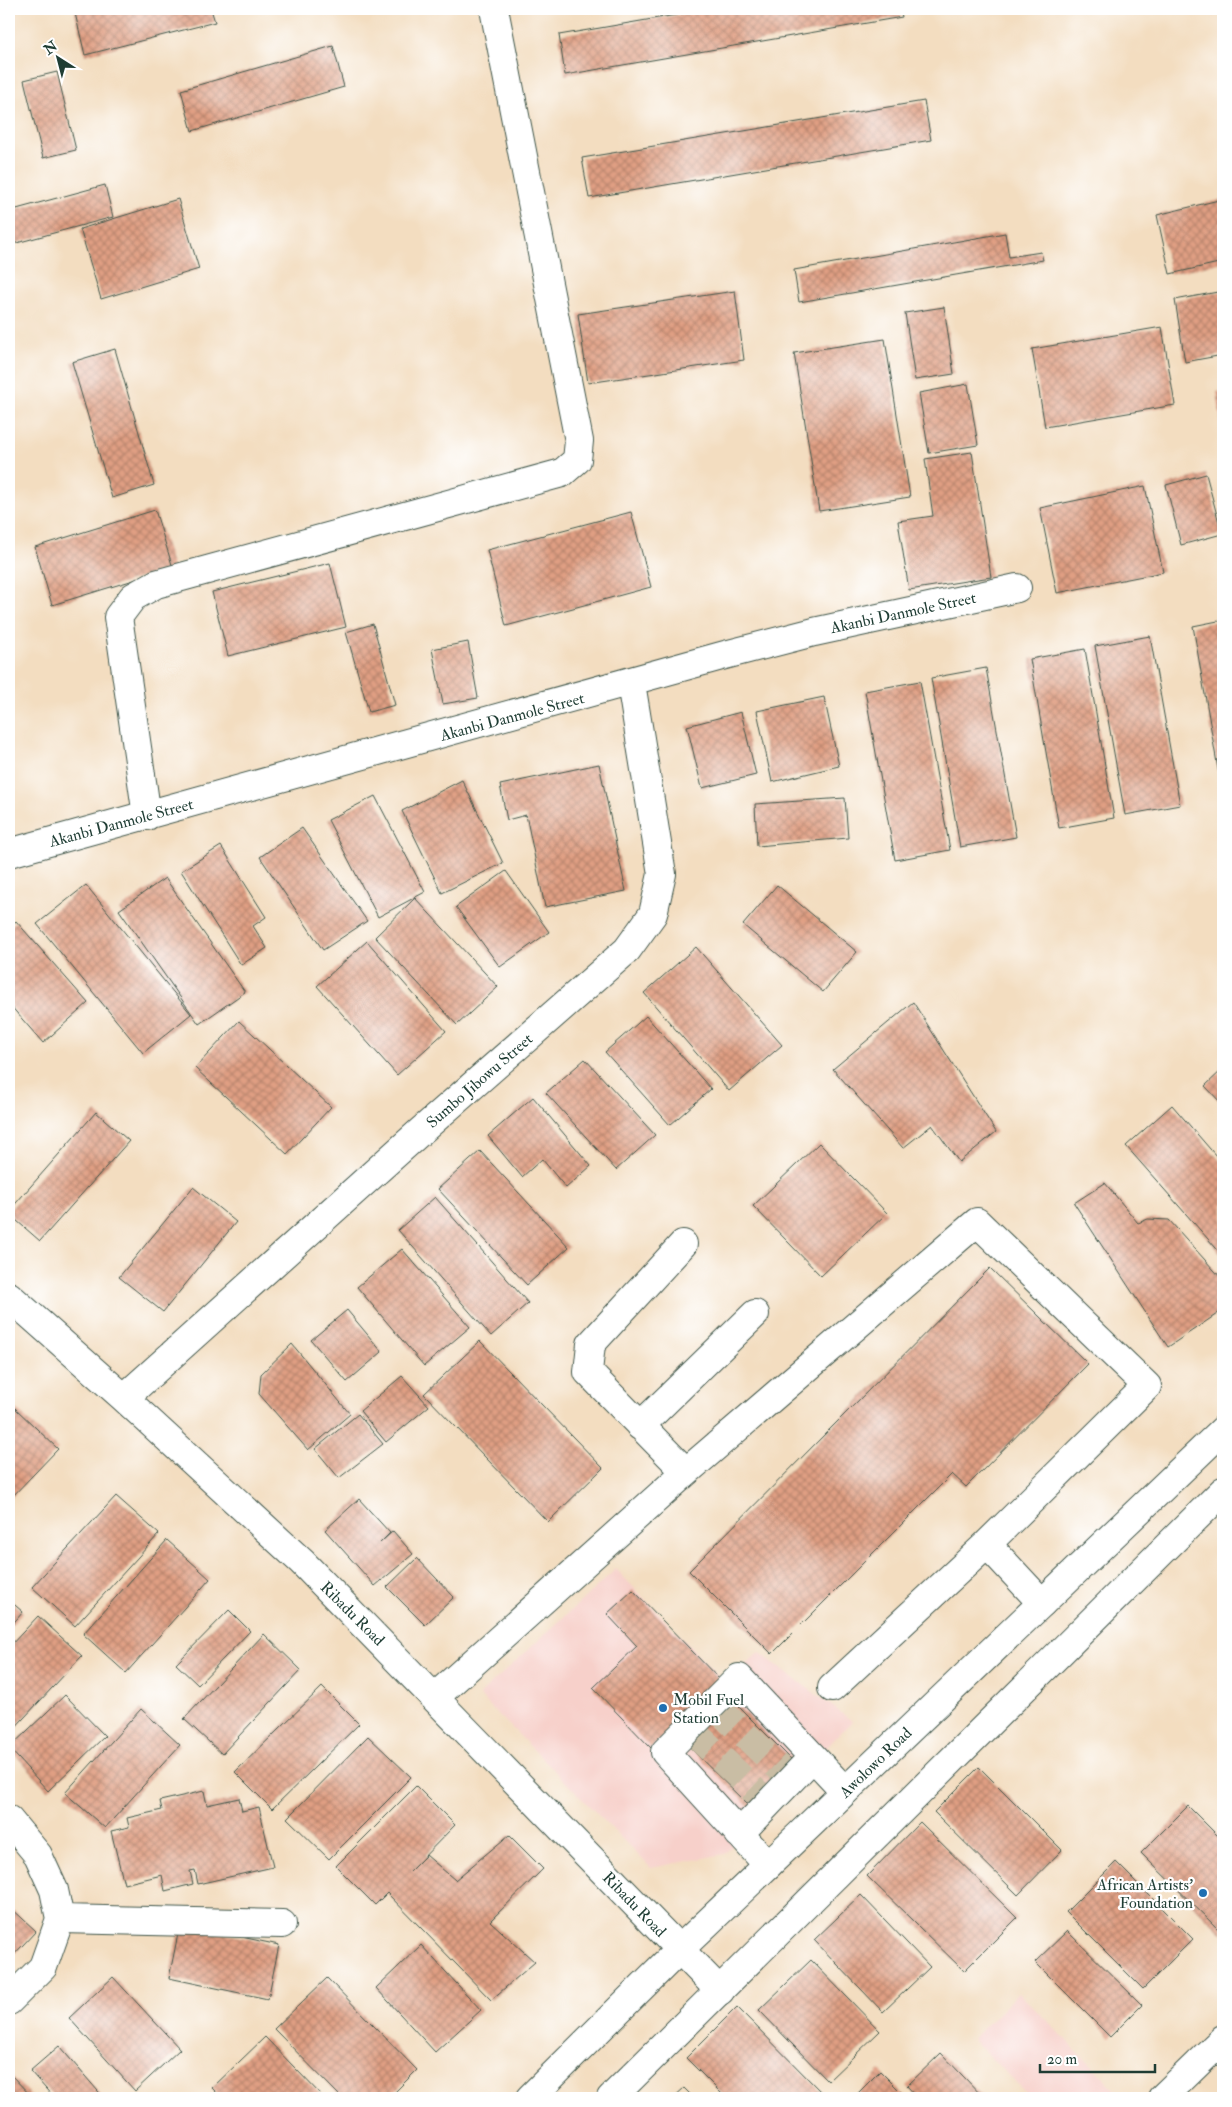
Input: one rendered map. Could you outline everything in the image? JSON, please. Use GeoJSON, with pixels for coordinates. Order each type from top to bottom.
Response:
{"type":"FeatureCollection","features":[{"type":"Feature","properties":{"kind":"street"},"geometry":{"type":"LineString","coordinates":[[147,816],[118,617],[132,597],[156,584],[562,473],[577,460],[579,441],[494,9]]}},
{"type":"Feature","properties":{"kind":"street","name":"Akanbi Danmole Street"},"geometry":{"type":"LineString","coordinates":[[9,853],[814,632],[1017,588]]}},
{"type":"Feature","properties":{"kind":"street","name":"Sumbo Jibowu Street"},"geometry":{"type":"LineString","coordinates":[[124,1398],[421,1131],[627,950],[653,914],[662,874],[630,683]]}},
{"type":"Feature","properties":{"kind":"street"},"geometry":{"type":"LineString","coordinates":[[435,1697],[686,1472],[977,1222],[1147,1386],[987,1544],[832,1688]]}},
{"type":"Feature","properties":{"kind":"street"},"geometry":{"type":"LineString","coordinates":[[683,1244],[591,1344],[588,1372],[686,1472]]}},
{"type":"Feature","properties":{"kind":"street","name":"Ribadu Road"},"geometry":{"type":"LineString","coordinates":[[9,1296],[124,1398],[302,1562],[720,1991]]}},
{"type":"Feature","properties":{"kind":"street"},"geometry":{"type":"LineString","coordinates":[[640,1426],[755,1314]]}},
{"type":"Feature","properties":{"kind":"street","name":"Awolowo Road"},"geometry":{"type":"LineString","coordinates":[[530,2098],[679,1950],[1223,1430]]}},
{"type":"Feature","properties":{"kind":"street"},"geometry":{"type":"LineString","coordinates":[[611,2098],[1223,1491]]}},
{"type":"Feature","properties":{"kind":"street"},"geometry":{"type":"LineString","coordinates":[[987,1544],[1042,1603]]}},
{"type":"Feature","properties":{"kind":"street"},"geometry":{"type":"LineString","coordinates":[[768,1865],[665,1752],[739,1678],[846,1791]]}},
{"type":"Feature","properties":{"kind":"street"},"geometry":{"type":"LineString","coordinates":[[739,1834],[765,1801],[814,1757]]}},
{"type":"Feature","properties":{"kind":"street"},"geometry":{"type":"LineString","coordinates":[[9,1820],[38,1855],[54,1890],[60,1919],[43,1967],[9,2001]]}},
{"type":"Feature","properties":{"kind":"street"},"geometry":{"type":"LineString","coordinates":[[60,1919],[282,1924]]}},
{"type":"Feature","properties":{"kind":"street"},"geometry":{"type":"LineString","coordinates":[[1162,2098],[1223,2039]]}},
{"type":"Feature","properties":{"kind":"shaded area","name":"Mobil Fuel Station"},"geometry":{"type":"Polygon","coordinates":[[[616,1569],[726,1684],[759,1652],[852,1721],[724,1854],[651,1868],[479,1695],[616,1569]]]}},
{"type":"Feature","properties":{"kind":"shaded area"},"geometry":{"type":"Polygon","coordinates":[[[1019,1993],[1124,2098],[1031,2098],[972,2039],[1019,1993]]]}},
{"type":"Feature","properties":{"kind":"building"},"geometry":{"type":"Polygon","coordinates":[[[74,9],[211,9],[215,22],[85,55],[74,9]]]}},
{"type":"Feature","properties":{"kind":"building"},"geometry":{"type":"Polygon","coordinates":[[[711,9],[900,9],[902,17],[565,75],[559,35],[711,9]]]}},
{"type":"Feature","properties":{"kind":"building"},"geometry":{"type":"Polygon","coordinates":[[[333,46],[344,87],[192,131],[181,90],[333,46]]]}},
{"type":"Feature","properties":{"kind":"building"},"geometry":{"type":"Polygon","coordinates":[[[57,72],[76,150],[43,158],[24,80],[57,72]]]}},
{"type":"Feature","properties":{"kind":"building"},"geometry":{"type":"Polygon","coordinates":[[[924,101],[931,140],[589,198],[582,158],[924,101]]]}},
{"type":"Feature","properties":{"kind":"building"},"geometry":{"type":"Polygon","coordinates":[[[105,185],[113,217],[9,245],[9,211],[105,185]]]}},
{"type":"Feature","properties":{"kind":"building"},"geometry":{"type":"Polygon","coordinates":[[[178,199],[199,269],[101,299],[80,229],[178,199]]]}},
{"type":"Feature","properties":{"kind":"building"},"geometry":{"type":"Polygon","coordinates":[[[1223,199],[1223,262],[1170,274],[1157,215],[1223,199]]]}},
{"type":"Feature","properties":{"kind":"building"},"geometry":{"type":"Polygon","coordinates":[[[1005,233],[1009,257],[1041,252],[1043,260],[799,302],[794,270],[1005,233]]]}},
{"type":"Feature","properties":{"kind":"building"},"geometry":{"type":"Polygon","coordinates":[[[735,291],[744,360],[588,383],[578,314],[735,291]]]}},
{"type":"Feature","properties":{"kind":"building"},"geometry":{"type":"Polygon","coordinates":[[[1223,291],[1223,355],[1185,362],[1175,300],[1223,291]]]}},
{"type":"Feature","properties":{"kind":"building"},"geometry":{"type":"Polygon","coordinates":[[[944,307],[954,374],[915,380],[905,313],[944,307]]]}},
{"type":"Feature","properties":{"kind":"building"},"geometry":{"type":"Polygon","coordinates":[[[1162,327],[1175,405],[1045,427],[1032,349],[1162,327]]]}},
{"type":"Feature","properties":{"kind":"building"},"geometry":{"type":"Polygon","coordinates":[[[885,339],[910,497],[819,511],[794,353],[885,339]]]}},
{"type":"Feature","properties":{"kind":"building"},"geometry":{"type":"Polygon","coordinates":[[[115,349],[154,485],[112,498],[72,362],[115,349]]]}},
{"type":"Feature","properties":{"kind":"building"},"geometry":{"type":"Polygon","coordinates":[[[968,384],[978,445],[929,453],[919,393],[968,384]]]}},
{"type":"Feature","properties":{"kind":"building"},"geometry":{"type":"Polygon","coordinates":[[[1223,391],[1223,431],[1222,431],[1217,392],[1223,391]]]}},
{"type":"Feature","properties":{"kind":"building"},"geometry":{"type":"Polygon","coordinates":[[[972,452],[991,577],[909,590],[898,521],[933,516],[925,459],[972,452]]]}},
{"type":"Feature","properties":{"kind":"building"},"geometry":{"type":"Polygon","coordinates":[[[1206,474],[1222,534],[1181,545],[1166,485],[1206,474]]]}},
{"type":"Feature","properties":{"kind":"building"},"geometry":{"type":"Polygon","coordinates":[[[1145,486],[1163,572],[1057,593],[1040,508],[1145,486]]]}},
{"type":"Feature","properties":{"kind":"building"},"geometry":{"type":"Polygon","coordinates":[[[155,510],[173,568],[52,605],[35,547],[155,510]]]}},
{"type":"Feature","properties":{"kind":"building"},"geometry":{"type":"Polygon","coordinates":[[[631,512],[651,587],[506,626],[487,550],[631,512]]]}},
{"type":"Feature","properties":{"kind":"building"},"geometry":{"type":"Polygon","coordinates":[[[330,563],[346,627],[228,656],[212,592],[330,563]]]}},
{"type":"Feature","properties":{"kind":"building"},"geometry":{"type":"Polygon","coordinates":[[[1223,620],[1223,792],[1222,792],[1193,626],[1223,620]]]}},
{"type":"Feature","properties":{"kind":"building"},"geometry":{"type":"Polygon","coordinates":[[[373,624],[395,705],[369,712],[346,632],[373,624]]]}},
{"type":"Feature","properties":{"kind":"building"},"geometry":{"type":"Polygon","coordinates":[[[1150,636],[1180,805],[1125,815],[1095,646],[1150,636]]]}},
{"type":"Feature","properties":{"kind":"building"},"geometry":{"type":"Polygon","coordinates":[[[468,642],[478,698],[443,704],[432,649],[468,642]]]}},
{"type":"Feature","properties":{"kind":"building"},"geometry":{"type":"Polygon","coordinates":[[[1085,649],[1114,818],[1059,828],[1030,659],[1085,649]]]}},
{"type":"Feature","properties":{"kind":"building"},"geometry":{"type":"Polygon","coordinates":[[[986,668],[1016,837],[960,847],[931,678],[986,668]]]}},
{"type":"Feature","properties":{"kind":"building"},"geometry":{"type":"Polygon","coordinates":[[[920,681],[950,850],[895,860],[865,691],[920,681]]]}},
{"type":"Feature","properties":{"kind":"building"},"geometry":{"type":"Polygon","coordinates":[[[824,697],[839,766],[772,782],[757,711],[824,697]]]}},
{"type":"Feature","properties":{"kind":"building"},"geometry":{"type":"Polygon","coordinates":[[[741,712],[756,775],[702,788],[687,726],[741,712]]]}},
{"type":"Feature","properties":{"kind":"building"},"geometry":{"type":"Polygon","coordinates":[[[599,764],[626,891],[545,907],[526,815],[507,820],[500,785],[599,764]]]}},
{"type":"Feature","properties":{"kind":"building"},"geometry":{"type":"Polygon","coordinates":[[[462,780],[503,863],[442,893],[402,811],[462,780]]]}},
{"type":"Feature","properties":{"kind":"building"},"geometry":{"type":"Polygon","coordinates":[[[375,796],[425,892],[378,917],[328,820],[375,796]]]}},
{"type":"Feature","properties":{"kind":"building"},"geometry":{"type":"Polygon","coordinates":[[[845,798],[848,838],[757,846],[755,804],[845,798]]]}},
{"type":"Feature","properties":{"kind":"building"},"geometry":{"type":"Polygon","coordinates":[[[302,828],[367,921],[323,950],[260,857],[302,828]]]}},
{"type":"Feature","properties":{"kind":"building"},"geometry":{"type":"Polygon","coordinates":[[[221,846],[266,917],[253,926],[267,948],[241,965],[181,871],[221,846]]]}},
{"type":"Feature","properties":{"kind":"building"},"geometry":{"type":"Polygon","coordinates":[[[506,871],[549,932],[500,967],[456,907],[506,871]]]}},
{"type":"Feature","properties":{"kind":"building"},"geometry":{"type":"Polygon","coordinates":[[[165,878],[245,992],[199,1024],[119,910],[165,878]]]}},
{"type":"Feature","properties":{"kind":"building"},"geometry":{"type":"Polygon","coordinates":[[[86,885],[191,1014],[143,1053],[37,924],[86,885]]]}},
{"type":"Feature","properties":{"kind":"building"},"geometry":{"type":"Polygon","coordinates":[[[777,885],[857,952],[823,992],[743,925],[777,885]]]}},
{"type":"Feature","properties":{"kind":"building"},"geometry":{"type":"Polygon","coordinates":[[[415,898],[498,987],[457,1025],[375,937],[415,898]]]}},
{"type":"Feature","properties":{"kind":"building"},"geometry":{"type":"Polygon","coordinates":[[[16,921],[88,1003],[43,1043],[9,1004],[9,928],[16,921]]]}},
{"type":"Feature","properties":{"kind":"building"},"geometry":{"type":"Polygon","coordinates":[[[367,941],[446,1031],[397,1075],[317,986],[367,941]]]}},
{"type":"Feature","properties":{"kind":"building"},"geometry":{"type":"Polygon","coordinates":[[[696,947],[782,1045],[729,1091],[644,993],[696,947]]]}},
{"type":"Feature","properties":{"kind":"building"},"geometry":{"type":"Polygon","coordinates":[[[913,1002],[996,1132],[959,1162],[932,1125],[903,1148],[833,1069],[913,1002]]]}},
{"type":"Feature","properties":{"kind":"building"},"geometry":{"type":"Polygon","coordinates":[[[646,1016],[711,1089],[670,1125],[605,1052],[646,1016]]]}},
{"type":"Feature","properties":{"kind":"building"},"geometry":{"type":"Polygon","coordinates":[[[239,1021],[331,1107],[287,1154],[195,1068],[239,1021]]]}},
{"type":"Feature","properties":{"kind":"building"},"geometry":{"type":"Polygon","coordinates":[[[585,1059],[655,1135],[616,1170],[546,1093],[585,1059]]]}},
{"type":"Feature","properties":{"kind":"building"},"geometry":{"type":"Polygon","coordinates":[[[1223,1069],[1223,1105],[1205,1086],[1223,1069]]]}},
{"type":"Feature","properties":{"kind":"building"},"geometry":{"type":"Polygon","coordinates":[[[533,1097],[591,1166],[566,1188],[542,1159],[522,1177],[488,1136],[533,1097]]]}},
{"type":"Feature","properties":{"kind":"building"},"geometry":{"type":"Polygon","coordinates":[[[1172,1105],[1223,1164],[1223,1256],[1126,1146],[1172,1105]]]}},
{"type":"Feature","properties":{"kind":"building"},"geometry":{"type":"Polygon","coordinates":[[[96,1112],[129,1141],[40,1241],[9,1214],[9,1211],[96,1112]]]}},
{"type":"Feature","properties":{"kind":"building"},"geometry":{"type":"Polygon","coordinates":[[[819,1143],[887,1213],[821,1276],[753,1206],[819,1143]]]}},
{"type":"Feature","properties":{"kind":"building"},"geometry":{"type":"Polygon","coordinates":[[[480,1151],[569,1247],[527,1285],[438,1189],[480,1151]]]}},
{"type":"Feature","properties":{"kind":"building"},"geometry":{"type":"Polygon","coordinates":[[[1105,1183],[1138,1223],[1148,1219],[1169,1220],[1223,1280],[1223,1310],[1168,1347],[1074,1203],[1105,1183]]]}},
{"type":"Feature","properties":{"kind":"building"},"geometry":{"type":"Polygon","coordinates":[[[193,1187],[236,1222],[163,1312],[119,1277],[193,1187]]]}},
{"type":"Feature","properties":{"kind":"building"},"geometry":{"type":"Polygon","coordinates":[[[435,1197],[528,1303],[491,1336],[398,1230],[435,1197]]]}},
{"type":"Feature","properties":{"kind":"building"},"geometry":{"type":"Polygon","coordinates":[[[402,1249],[470,1327],[424,1366],[357,1287],[402,1249]]]}},
{"type":"Feature","properties":{"kind":"building"},"geometry":{"type":"Polygon","coordinates":[[[990,1268],[1088,1364],[966,1487],[952,1474],[772,1654],[689,1571],[990,1268]]]}},
{"type":"Feature","properties":{"kind":"building"},"geometry":{"type":"Polygon","coordinates":[[[347,1310],[382,1352],[347,1382],[311,1340],[347,1310]]]}},
{"type":"Feature","properties":{"kind":"building"},"geometry":{"type":"Polygon","coordinates":[[[480,1341],[603,1468],[548,1522],[424,1394],[480,1341]]]}},
{"type":"Feature","properties":{"kind":"building"},"geometry":{"type":"Polygon","coordinates":[[[292,1344],[350,1414],[308,1450],[259,1394],[261,1374],[292,1344]]]}},
{"type":"Feature","properties":{"kind":"building"},"geometry":{"type":"Polygon","coordinates":[[[402,1376],[429,1406],[386,1442],[360,1411],[402,1376]]]}},
{"type":"Feature","properties":{"kind":"building"},"geometry":{"type":"Polygon","coordinates":[[[15,1408],[58,1449],[9,1500],[9,1414],[15,1408]]]}},
{"type":"Feature","properties":{"kind":"building"},"geometry":{"type":"Polygon","coordinates":[[[358,1414],[383,1444],[339,1478],[315,1449],[358,1414]]]}},
{"type":"Feature","properties":{"kind":"building"},"geometry":{"type":"Polygon","coordinates":[[[116,1496],[159,1534],[75,1626],[32,1587],[116,1496]]]}},
{"type":"Feature","properties":{"kind":"building"},"geometry":{"type":"Polygon","coordinates":[[[359,1499],[390,1533],[380,1543],[393,1531],[413,1554],[375,1586],[325,1530],[359,1499]]]}},
{"type":"Feature","properties":{"kind":"building"},"geometry":{"type":"Polygon","coordinates":[[[167,1540],[210,1579],[126,1673],[83,1634],[167,1540]]]}},
{"type":"Feature","properties":{"kind":"building"},"geometry":{"type":"Polygon","coordinates":[[[417,1558],[454,1597],[425,1625],[387,1587],[417,1558]]]}},
{"type":"Feature","properties":{"kind":"building"},"geometry":{"type":"Polygon","coordinates":[[[633,1590],[721,1681],[651,1748],[593,1688],[637,1646],[607,1614],[633,1590]]]}},
{"type":"Feature","properties":{"kind":"building"},"geometry":{"type":"Polygon","coordinates":[[[9,1600],[23,1612],[9,1628],[9,1600]]]}},
{"type":"Feature","properties":{"kind":"building"},"geometry":{"type":"Polygon","coordinates":[[[229,1610],[250,1631],[198,1685],[176,1664],[229,1610]]]}},
{"type":"Feature","properties":{"kind":"building"},"geometry":{"type":"Polygon","coordinates":[[[38,1616],[82,1656],[9,1734],[9,1647],[38,1616]]]}},
{"type":"Feature","properties":{"kind":"building"},"geometry":{"type":"Polygon","coordinates":[[[264,1634],[301,1670],[222,1754],[184,1719],[264,1634]]]}},
{"type":"Feature","properties":{"kind":"building"},"geometry":{"type":"Polygon","coordinates":[[[322,1687],[359,1724],[272,1809],[235,1772],[322,1687]]]}},
{"type":"Feature","properties":{"kind":"building"},"geometry":{"type":"Polygon","coordinates":[[[65,1695],[105,1736],[48,1791],[9,1748],[65,1695]]]}},
{"type":"Feature","properties":{"kind":"building"},"geometry":{"type":"Polygon","coordinates":[[[727,1695],[797,1765],[753,1810],[682,1740],[727,1695]]]}},
{"type":"Feature","properties":{"kind":"building"},"geometry":{"type":"Polygon","coordinates":[[[141,1709],[180,1745],[105,1828],[65,1793],[141,1709]]]}},
{"type":"Feature","properties":{"kind":"building"},"geometry":{"type":"Polygon","coordinates":[[[368,1736],[411,1777],[329,1859],[287,1818],[368,1736]]]}},
{"type":"Feature","properties":{"kind":"building"},"geometry":{"type":"Polygon","coordinates":[[[979,1767],[1062,1850],[1018,1895],[934,1812],[979,1767]]]}},
{"type":"Feature","properties":{"kind":"building"},"geometry":{"type":"Polygon","coordinates":[[[416,1786],[455,1825],[410,1871],[426,1855],[455,1880],[509,1835],[543,1869],[490,1921],[535,1962],[491,2000],[387,1893],[375,1905],[336,1866],[416,1786]]]}},
{"type":"Feature","properties":{"kind":"building"},"geometry":{"type":"Polygon","coordinates":[[[204,1791],[207,1805],[239,1798],[242,1811],[259,1807],[273,1867],[198,1884],[195,1870],[190,1871],[193,1884],[165,1891],[162,1875],[124,1884],[111,1831],[129,1827],[127,1818],[162,1810],[160,1801],[204,1791]]]}},
{"type":"Feature","properties":{"kind":"building","name":"African Artists' Foundation"},"geometry":{"type":"Polygon","coordinates":[[[1188,1806],[1223,1841],[1223,1934],[1141,1853],[1188,1806]]]}},
{"type":"Feature","properties":{"kind":"building"},"geometry":{"type":"Polygon","coordinates":[[[920,1822],[1017,1918],[964,1971],[867,1876],[920,1822]]]}},
{"type":"Feature","properties":{"kind":"building"},"geometry":{"type":"Polygon","coordinates":[[[1116,1862],[1193,1939],[1143,1989],[1066,1912],[1116,1862]]]}},
{"type":"Feature","properties":{"kind":"building"},"geometry":{"type":"Polygon","coordinates":[[[861,1895],[930,1967],[883,2012],[814,1940],[861,1895]]]}},
{"type":"Feature","properties":{"kind":"building"},"geometry":{"type":"Polygon","coordinates":[[[9,1906],[36,1931],[9,1960],[9,1906]]]}},
{"type":"Feature","properties":{"kind":"building"},"geometry":{"type":"Polygon","coordinates":[[[180,1924],[279,1945],[268,1999],[169,1978],[180,1924]]]}},
{"type":"Feature","properties":{"kind":"building"},"geometry":{"type":"Polygon","coordinates":[[[1067,1931],[1142,2005],[1110,2037],[1035,1962],[1067,1931]]]}},
{"type":"Feature","properties":{"kind":"building"},"geometry":{"type":"Polygon","coordinates":[[[421,1945],[481,2010],[435,2052],[376,1988],[421,1945]]]}},
{"type":"Feature","properties":{"kind":"building"},"geometry":{"type":"Polygon","coordinates":[[[811,1960],[880,2031],[828,2081],[759,2010],[811,1960]]]}},
{"type":"Feature","properties":{"kind":"building"},"geometry":{"type":"Polygon","coordinates":[[[113,1977],[180,2049],[135,2091],[69,2018],[113,1977]]]}},
{"type":"Feature","properties":{"kind":"building"},"geometry":{"type":"Polygon","coordinates":[[[327,1978],[417,2070],[389,2098],[342,2098],[274,2029],[327,1978]]]}},
{"type":"Feature","properties":{"kind":"building"},"geometry":{"type":"Polygon","coordinates":[[[737,2007],[827,2098],[726,2098],[686,2058],[737,2007]]]}},
{"type":"Feature","properties":{"kind":"building"},"geometry":{"type":"Polygon","coordinates":[[[265,2037],[324,2098],[222,2098],[212,2088],[265,2037]]]}},
{"type":"Feature","properties":{"kind":"building"},"geometry":{"type":"Polygon","coordinates":[[[59,2046],[104,2098],[54,2098],[30,2071],[59,2046]]]}},
{"type":"Feature","properties":{"kind":"building"},"geometry":{"type":"Polygon","coordinates":[[[941,2053],[984,2098],[918,2098],[907,2086],[941,2053]]]}},
{"type":"Feature","properties":{"kind":"building"},"geometry":{"type":"Polygon","coordinates":[[[880,2071],[907,2098],[853,2098],[880,2071]]]}},
{"type":"Feature","properties":{"kind":"building"},"geometry":{"type":"Polygon","coordinates":[[[9,2073],[33,2098],[9,2098],[9,2073]]]}},
{"type":"Feature","properties":{"kind":"building"},"geometry":{"type":"Polygon","coordinates":[[[684,2088],[694,2098],[673,2098],[684,2088]]]}},
{"type":"Feature","properties":{"kind":"tunnel"},"geometry":{"type":"LineString","coordinates":[[715,1706],[787,1775]]}},
{"type":"Feature","properties":{"kind":"tunnel"},"geometry":{"type":"LineString","coordinates":[[691,1730],[763,1799]]}},
{"type":"Feature","properties":{"kind":"place","name":"Mobil Fuel Station"},"geometry":{"type":"Point","coordinates":[663,1708]}},
{"type":"Feature","properties":{"kind":"place","name":"African Artists' Foundation"},"geometry":{"type":"Point","coordinates":[1203,1893]}}]}
